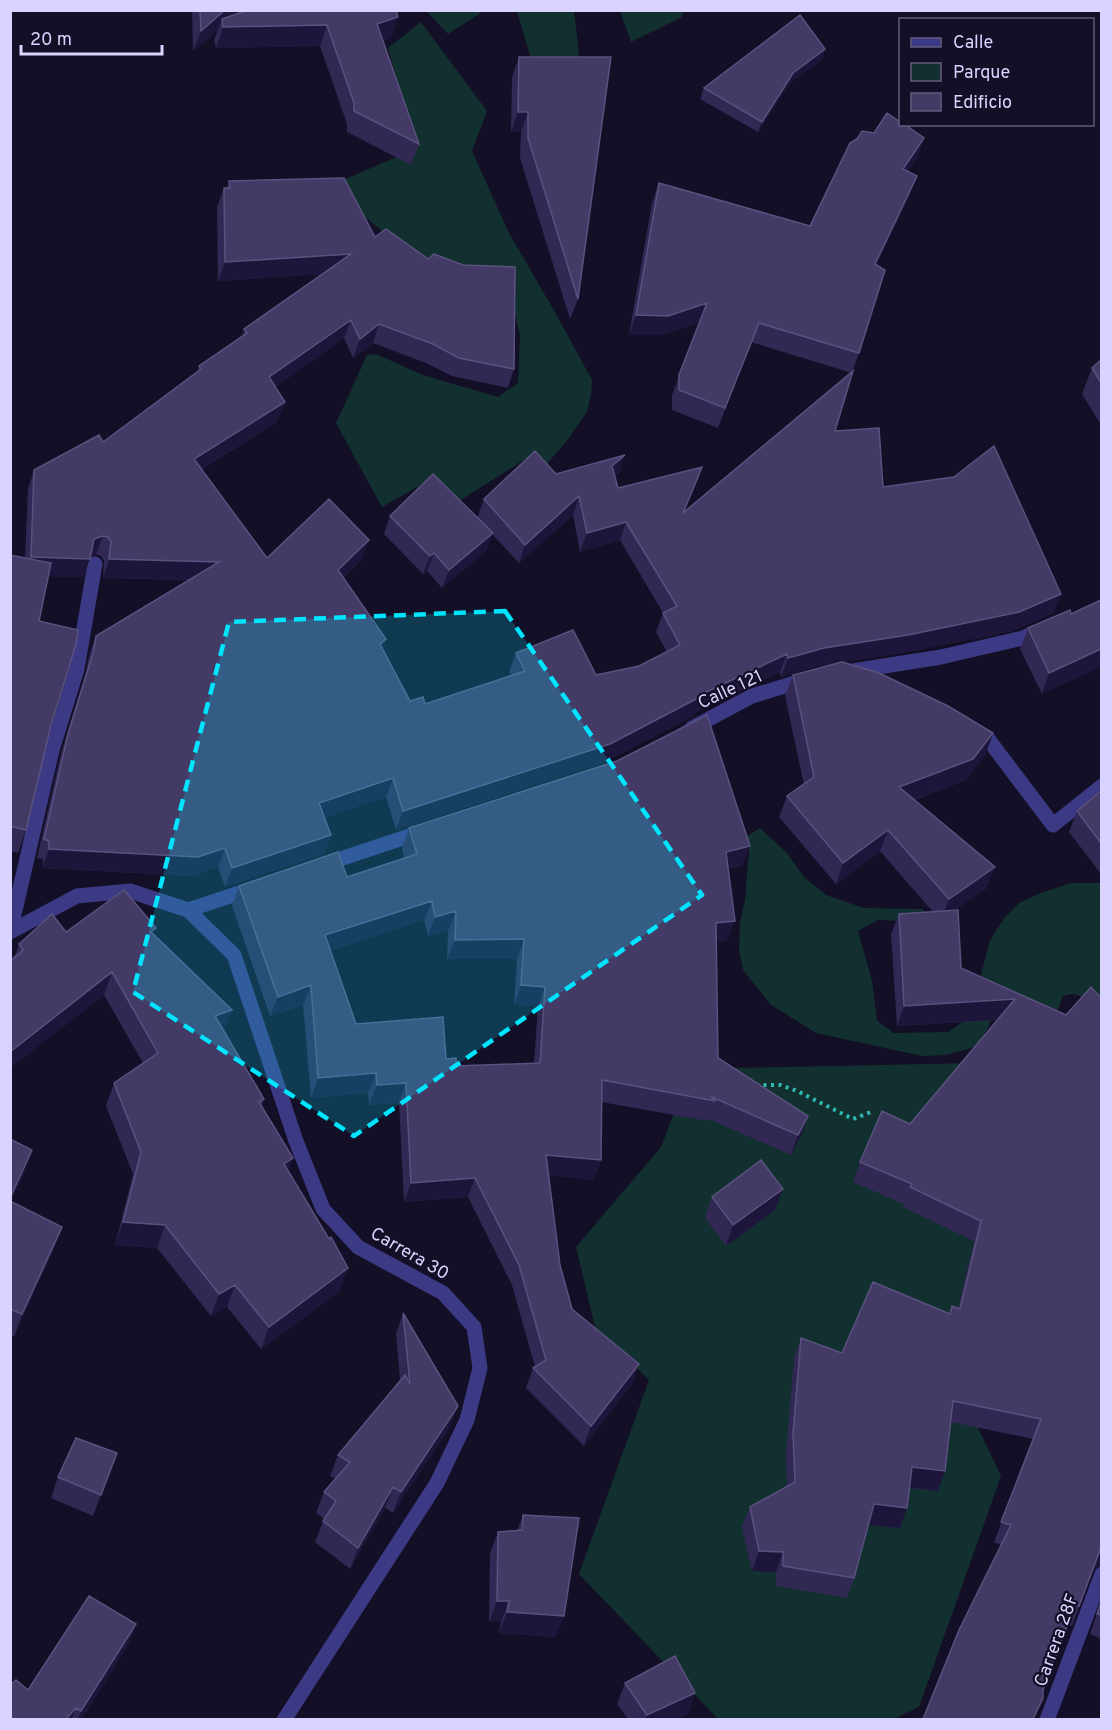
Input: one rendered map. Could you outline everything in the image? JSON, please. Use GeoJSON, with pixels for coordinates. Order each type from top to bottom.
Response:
{"type":"FeatureCollection","features":[{"type":"Feature","properties":{"kind":"street"},"geometry":{"type":"LineString","coordinates":[[10,932],[52,750],[77,669],[95,564]]}},
{"type":"Feature","properties":{"kind":"street"},"geometry":{"type":"LineString","coordinates":[[865,682],[834,673],[941,657],[1023,638],[1053,624]]}},
{"type":"Feature","properties":{"kind":"street","name":"Calle 121"},"geometry":{"type":"LineString","coordinates":[[679,735],[752,696],[819,676]]}},
{"type":"Feature","properties":{"kind":"street"},"geometry":{"type":"LineString","coordinates":[[957,724],[988,739],[1053,825],[1101,786]]}},
{"type":"Feature","properties":{"kind":"street"},"geometry":{"type":"LineString","coordinates":[[311,869],[433,828]]}},
{"type":"Feature","properties":{"kind":"street"},"geometry":{"type":"LineString","coordinates":[[10,932],[77,896],[130,891],[188,910],[266,884]]}},
{"type":"Feature","properties":{"kind":"street","name":"Carrera 30"},"geometry":{"type":"LineString","coordinates":[[188,910],[234,955],[296,1141],[323,1209],[358,1247],[443,1293],[474,1327],[480,1368],[467,1420],[437,1483],[284,1719]]}},
{"type":"Feature","properties":{"kind":"street","name":"Carrera 28F"},"geometry":{"type":"LineString","coordinates":[[1047,1719],[1101,1574]]}},
{"type":"Feature","properties":{"kind":"path"},"geometry":{"type":"LineString","coordinates":[[756,1085],[789,1088],[853,1119],[871,1112]]}},
{"type":"Feature","properties":{"kind":"highlighted area"},"geometry":{"type":"Polygon","coordinates":[[[505,611],[702,895],[354,1136],[133,992],[229,622],[505,611]]]}},
{"type":"Feature","properties":{"kind":"green space"},"geometry":{"type":"Polygon","coordinates":[[[426,11],[484,11],[448,34],[426,11]]]}},
{"type":"Feature","properties":{"kind":"green space"},"geometry":{"type":"Polygon","coordinates":[[[517,11],[574,11],[580,63],[532,62],[517,11]]]}},
{"type":"Feature","properties":{"kind":"green space"},"geometry":{"type":"Polygon","coordinates":[[[620,11],[683,11],[682,17],[631,42],[620,11]]]}},
{"type":"Feature","properties":{"kind":"green space"},"geometry":{"type":"Polygon","coordinates":[[[421,22],[487,111],[472,151],[509,233],[592,380],[591,394],[587,412],[566,442],[545,466],[527,458],[453,505],[430,480],[382,507],[336,423],[367,355],[376,354],[423,375],[498,397],[518,383],[520,336],[509,290],[441,268],[401,246],[360,213],[343,180],[411,151],[405,107],[388,48],[421,22]]]}},
{"type":"Feature","properties":{"kind":"green space"},"geometry":{"type":"Polygon","coordinates":[[[760,828],[787,853],[804,877],[826,895],[864,908],[922,909],[935,922],[878,920],[858,931],[872,981],[877,1021],[894,1033],[948,1032],[970,1017],[990,940],[1005,917],[1019,903],[1043,892],[1072,883],[1101,883],[1101,1002],[1073,994],[1063,996],[1053,1021],[993,1016],[987,1030],[975,1047],[946,1055],[922,1056],[816,1033],[771,1005],[743,970],[739,950],[749,850],[747,836],[760,828]]]}},
{"type":"Feature","properties":{"kind":"green space"},"geometry":{"type":"Polygon","coordinates":[[[975,1063],[919,1112],[1028,1219],[972,1415],[1001,1476],[919,1707],[893,1719],[718,1719],[579,1574],[649,1380],[595,1327],[576,1247],[661,1147],[692,1067],[975,1063]]]}},
{"type":"Feature","properties":{"kind":"building"},"geometry":{"type":"Polygon","coordinates":[[[200,10],[225,10],[201,31],[200,10]]]}},
{"type":"Feature","properties":{"kind":"building"},"geometry":{"type":"Polygon","coordinates":[[[248,10],[396,10],[398,17],[377,24],[419,144],[354,111],[354,103],[327,25],[223,27],[222,19],[248,10]]]}},
{"type":"Feature","properties":{"kind":"building"},"geometry":{"type":"Polygon","coordinates":[[[800,15],[825,49],[793,73],[762,122],[704,88],[800,15]]]}},
{"type":"Feature","properties":{"kind":"building"},"geometry":{"type":"Polygon","coordinates":[[[519,57],[611,57],[578,299],[528,138],[528,112],[518,112],[519,57]]]}},
{"type":"Feature","properties":{"kind":"building"},"geometry":{"type":"Polygon","coordinates":[[[887,113],[899,121],[899,126],[907,126],[924,138],[903,169],[917,176],[875,264],[885,270],[859,353],[759,323],[725,408],[679,390],[679,375],[707,303],[668,316],[636,315],[659,183],[810,226],[850,143],[857,139],[862,131],[874,133],[887,113]]]}},
{"type":"Feature","properties":{"kind":"building"},"geometry":{"type":"Polygon","coordinates":[[[344,178],[375,237],[386,229],[428,259],[434,254],[463,265],[515,267],[514,369],[459,358],[433,344],[379,324],[360,339],[351,320],[269,377],[285,402],[194,459],[267,558],[329,499],[369,540],[338,570],[386,639],[380,644],[410,701],[423,697],[425,704],[525,671],[516,653],[573,630],[596,675],[639,666],[680,645],[663,613],[677,606],[626,522],[587,533],[579,496],[525,545],[484,499],[535,451],[556,474],[625,455],[612,466],[618,488],[702,467],[683,513],[853,371],[835,431],[879,428],[883,487],[954,477],[994,446],[1061,594],[1019,612],[908,635],[824,648],[788,658],[787,654],[700,695],[610,744],[403,811],[393,778],[319,803],[331,835],[232,868],[225,848],[198,857],[49,849],[49,841],[44,839],[68,734],[96,636],[219,562],[109,559],[111,542],[108,537],[103,536],[94,539],[90,559],[31,557],[34,470],[99,435],[103,442],[201,369],[199,366],[247,333],[244,329],[351,254],[225,262],[224,188],[230,188],[229,181],[344,178]]]}},
{"type":"Feature","properties":{"kind":"building"},"geometry":{"type":"Polygon","coordinates":[[[1101,360],[1101,383],[1092,368],[1101,360]]]}},
{"type":"Feature","properties":{"kind":"building"},"geometry":{"type":"Polygon","coordinates":[[[433,474],[493,533],[449,570],[434,553],[430,556],[390,516],[433,474]]]}},
{"type":"Feature","properties":{"kind":"building"},"geometry":{"type":"Polygon","coordinates":[[[10,555],[51,563],[39,621],[78,630],[76,644],[51,725],[26,830],[10,826],[10,555]]]}},
{"type":"Feature","properties":{"kind":"building"},"geometry":{"type":"Polygon","coordinates":[[[1101,600],[1101,649],[1049,673],[1028,628],[1070,610],[1071,614],[1101,600]]]}},
{"type":"Feature","properties":{"kind":"building"},"geometry":{"type":"Polygon","coordinates":[[[842,662],[879,673],[948,706],[993,733],[973,759],[899,787],[995,867],[949,899],[888,830],[843,863],[787,796],[814,777],[793,675],[842,662]]]}},
{"type":"Feature","properties":{"kind":"building"},"geometry":{"type":"Polygon","coordinates":[[[707,715],[750,846],[726,852],[735,921],[716,923],[718,1058],[808,1116],[798,1135],[712,1097],[715,1101],[602,1080],[601,1160],[546,1155],[560,1265],[572,1309],[639,1364],[591,1426],[533,1368],[546,1360],[519,1265],[475,1178],[411,1183],[406,1083],[377,1085],[376,1073],[318,1078],[311,985],[278,997],[239,886],[338,852],[347,877],[417,854],[409,828],[617,761],[707,715]],[[432,901],[325,935],[356,1024],[443,1017],[446,1059],[456,1058],[456,1066],[540,1063],[545,987],[521,985],[524,939],[455,940],[456,911],[435,917],[432,901]]]}},
{"type":"Feature","properties":{"kind":"building"},"geometry":{"type":"Polygon","coordinates":[[[1101,791],[1101,843],[1077,811],[1101,791]]]}},
{"type":"Feature","properties":{"kind":"building"},"geometry":{"type":"Polygon","coordinates":[[[124,890],[156,928],[151,932],[232,1010],[215,1016],[264,1099],[259,1102],[293,1158],[284,1164],[348,1268],[269,1327],[235,1285],[219,1294],[165,1225],[123,1222],[141,1152],[114,1083],[158,1053],[112,972],[10,1052],[10,961],[23,950],[19,944],[52,914],[66,932],[124,890]]]}},
{"type":"Feature","properties":{"kind":"building"},"geometry":{"type":"Polygon","coordinates":[[[958,910],[961,968],[1066,1015],[1091,987],[1101,998],[1101,1549],[1079,1606],[1075,1605],[1043,1690],[1043,1698],[1033,1719],[923,1719],[959,1630],[1011,1525],[1001,1522],[1041,1419],[953,1401],[945,1471],[912,1467],[907,1508],[874,1504],[854,1578],[783,1566],[783,1552],[759,1551],[750,1507],[795,1482],[793,1434],[801,1338],[842,1353],[873,1282],[950,1314],[952,1306],[960,1309],[981,1221],[910,1187],[912,1184],[860,1162],[882,1111],[910,1124],[1015,999],[904,1006],[899,914],[958,910]]]}},
{"type":"Feature","properties":{"kind":"building"},"geometry":{"type":"Polygon","coordinates":[[[10,1139],[32,1150],[10,1198],[10,1139]]]}},
{"type":"Feature","properties":{"kind":"building"},"geometry":{"type":"Polygon","coordinates":[[[761,1160],[783,1189],[733,1225],[712,1197],[761,1160]]]}},
{"type":"Feature","properties":{"kind":"building"},"geometry":{"type":"Polygon","coordinates":[[[10,1201],[62,1227],[22,1314],[10,1309],[10,1201]]]}},
{"type":"Feature","properties":{"kind":"building"},"geometry":{"type":"Polygon","coordinates":[[[403,1313],[458,1406],[401,1492],[393,1487],[358,1548],[323,1521],[336,1501],[324,1492],[350,1462],[338,1455],[405,1375],[410,1384],[403,1313]]]}},
{"type":"Feature","properties":{"kind":"building"},"geometry":{"type":"Polygon","coordinates":[[[76,1438],[117,1453],[101,1495],[58,1477],[76,1438]]]}},
{"type":"Feature","properties":{"kind":"building"},"geometry":{"type":"Polygon","coordinates":[[[523,1515],[579,1518],[564,1616],[507,1612],[509,1601],[497,1601],[498,1532],[522,1530],[523,1515]]]}},
{"type":"Feature","properties":{"kind":"building"},"geometry":{"type":"Polygon","coordinates":[[[89,1596],[136,1624],[81,1711],[76,1708],[66,1719],[10,1719],[10,1685],[16,1680],[28,1690],[89,1596]]]}},
{"type":"Feature","properties":{"kind":"building"},"geometry":{"type":"Polygon","coordinates":[[[1101,1602],[1101,1615],[1097,1614],[1101,1602]]]}},
{"type":"Feature","properties":{"kind":"building"},"geometry":{"type":"Polygon","coordinates":[[[675,1656],[695,1693],[647,1715],[625,1683],[675,1656]]]}}]}
